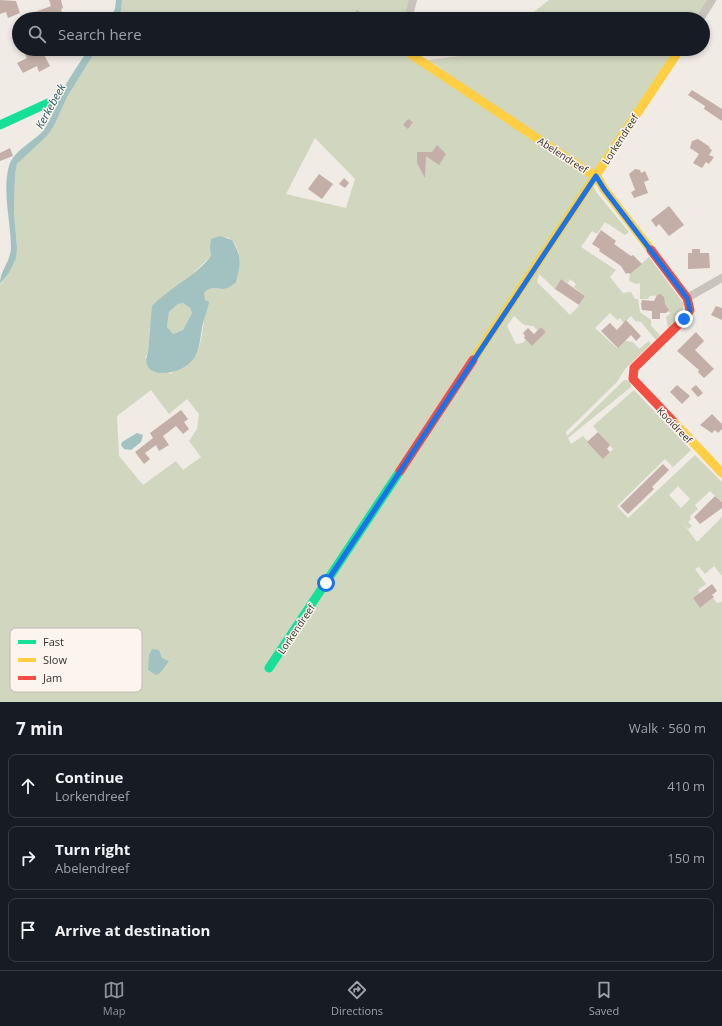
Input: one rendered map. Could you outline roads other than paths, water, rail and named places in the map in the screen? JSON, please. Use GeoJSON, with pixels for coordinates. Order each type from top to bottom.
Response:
{"type":"FeatureCollection","features":[{"type":"Feature","properties":{"kind":"street"},"geometry":{"type":"LineString","coordinates":[[410,12],[413,0]]}},
{"type":"Feature","properties":{"kind":"street"},"geometry":{"type":"LineString","coordinates":[[704,12],[712,0]]}},
{"type":"Feature","properties":{"kind":"street","name":"Abelendreef"},"geometry":{"type":"LineString","coordinates":[[414,56],[596,176],[604,189],[687,298]]}},
{"type":"Feature","properties":{"kind":"street","name":"Lorkendreef"},"geometry":{"type":"LineString","coordinates":[[269,668],[675,56]]}},
{"type":"Feature","properties":{"kind":"street"},"geometry":{"type":"LineString","coordinates":[[0,125],[48,103]]}},
{"type":"Feature","properties":{"kind":"street"},"geometry":{"type":"LineString","coordinates":[[687,298],[722,278]]}},
{"type":"Feature","properties":{"kind":"street","name":"Kooidreef"},"geometry":{"type":"LineString","coordinates":[[687,298],[690,310],[688,315],[634,368],[632,375],[637,384],[722,473]]}},
{"type":"Feature","properties":{"kind":"water"},"geometry":{"type":"Polygon","coordinates":[[[116,0],[122,0],[120,12],[113,12],[116,0]]]}},
{"type":"Feature","properties":{"kind":"water"},"geometry":{"type":"Polygon","coordinates":[[[84,56],[93,56],[67,97],[54,126],[47,136],[17,164],[15,175],[14,213],[17,247],[16,258],[9,273],[0,284],[0,279],[9,258],[11,248],[6,186],[11,160],[46,127],[61,93],[84,56]]]}},
{"type":"Feature","properties":{"kind":"water"},"geometry":{"type":"Polygon","coordinates":[[[220,236],[232,240],[238,252],[240,261],[236,283],[227,288],[215,288],[204,293],[205,300],[209,302],[199,345],[194,358],[180,369],[171,372],[155,372],[149,368],[146,361],[152,306],[205,263],[211,256],[211,239],[220,236]],[[183,303],[178,304],[169,312],[167,327],[173,334],[183,330],[192,313],[190,308],[183,303]]]}},
{"type":"Feature","properties":{"kind":"water"},"geometry":{"type":"Polygon","coordinates":[[[137,433],[143,435],[141,442],[131,450],[124,449],[121,445],[122,442],[137,433]]]}},
{"type":"Feature","properties":{"kind":"water"},"geometry":{"type":"Polygon","coordinates":[[[152,649],[159,650],[162,658],[169,661],[160,673],[156,675],[148,670],[149,655],[152,649]]]}},
{"type":"Feature","properties":{"kind":"water label","name":"Kerkebeek"},"geometry":{"type":"Point","coordinates":[50,106]}}]}
